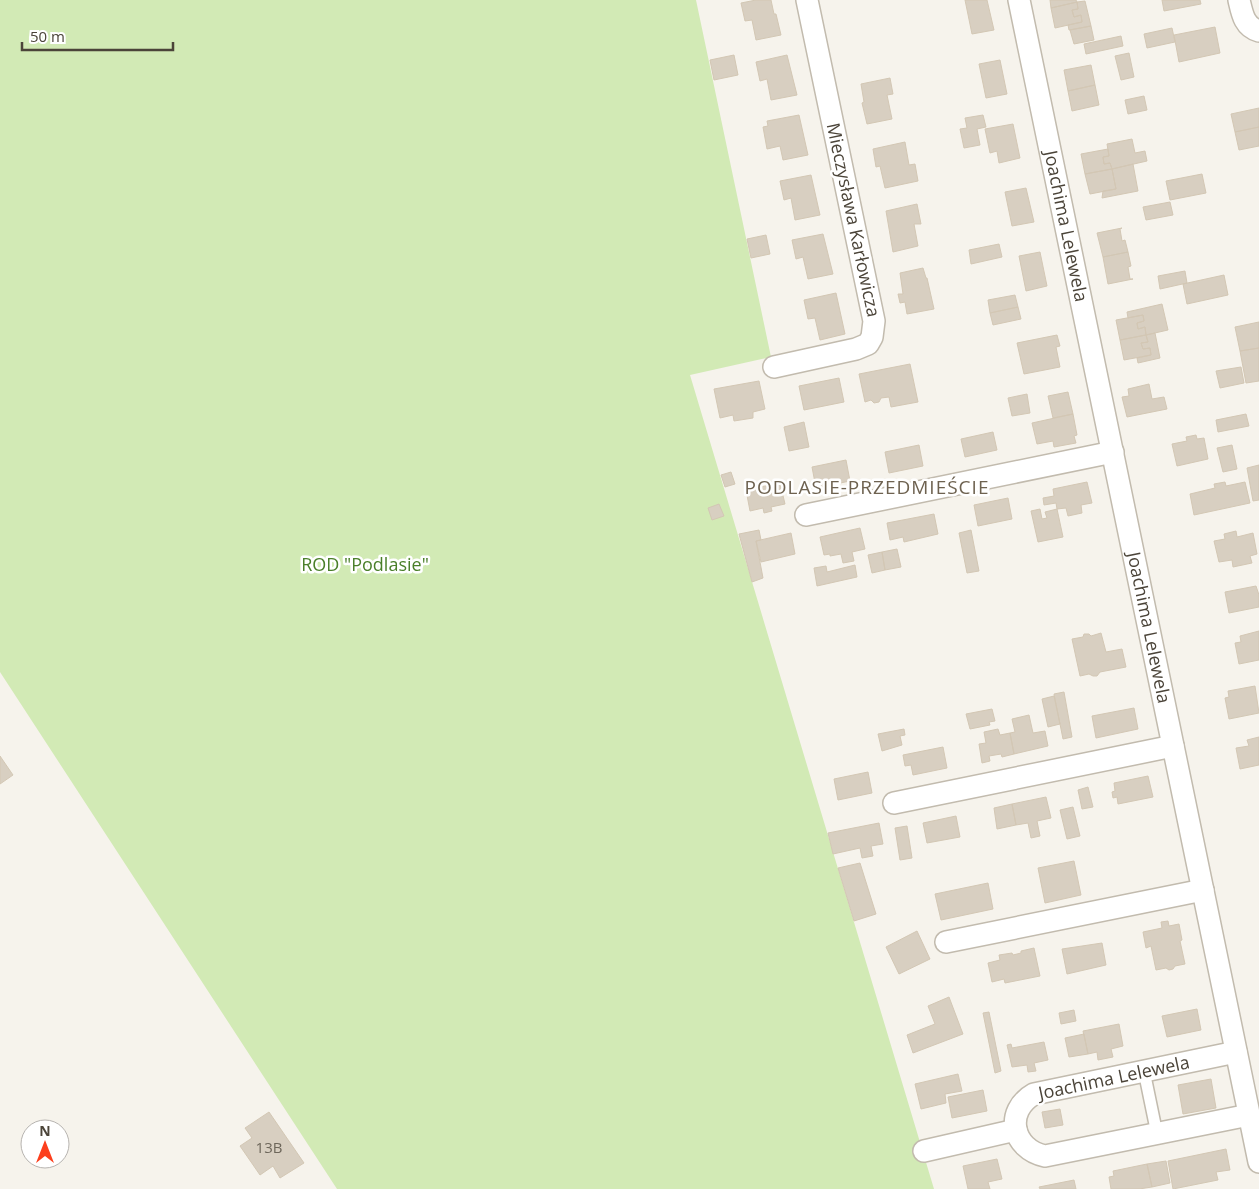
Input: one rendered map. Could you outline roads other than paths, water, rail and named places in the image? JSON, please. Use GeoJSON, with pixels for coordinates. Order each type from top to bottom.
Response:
{"type":"FeatureCollection","features":[{"type":"Feature","properties":{"kind":"street","name":"Mieczysława Karłowicza"},"geometry":{"type":"LineString","coordinates":[[774,367],[856,349],[868,344],[874,331],[874,321],[807,0]]}},
{"type":"Feature","properties":{"kind":"street","name":"Joachima Lelewela"},"geometry":{"type":"LineString","coordinates":[[1019,0],[1259,1162]]}},
{"type":"Feature","properties":{"kind":"street"},"geometry":{"type":"LineString","coordinates":[[1239,0],[1246,22],[1251,27],[1259,30]]}},
{"type":"Feature","properties":{"kind":"street"},"geometry":{"type":"LineString","coordinates":[[806,515],[1113,452]]}},
{"type":"Feature","properties":{"kind":"street"},"geometry":{"type":"LineString","coordinates":[[894,803],[1173,746]]}},
{"type":"Feature","properties":{"kind":"street"},"geometry":{"type":"LineString","coordinates":[[946,942],[1203,890]]}},
{"type":"Feature","properties":{"kind":"street","name":"Joachima Lelewela"},"geometry":{"type":"LineString","coordinates":[[1016,1130],[1016,1118],[1020,1107],[1034,1094],[1236,1052]]}},
{"type":"Feature","properties":{"kind":"street"},"geometry":{"type":"LineString","coordinates":[[924,1151],[1016,1130],[1020,1141],[1028,1149],[1036,1154],[1045,1156],[1249,1115]]}},
{"type":"Feature","properties":{"kind":"lane"},"geometry":{"type":"LineString","coordinates":[[1144,1071],[1157,1134]]}},
{"type":"Feature","properties":{"kind":"district","name":"PODLASIE-PRZEDMIEŚCIE"},"geometry":{"type":"Point","coordinates":[867,487]}},
{"type":"Feature","properties":{"kind":"park label","name":"ROD \"Podlasie\""},"geometry":{"type":"Point","coordinates":[365,565]}}]}
